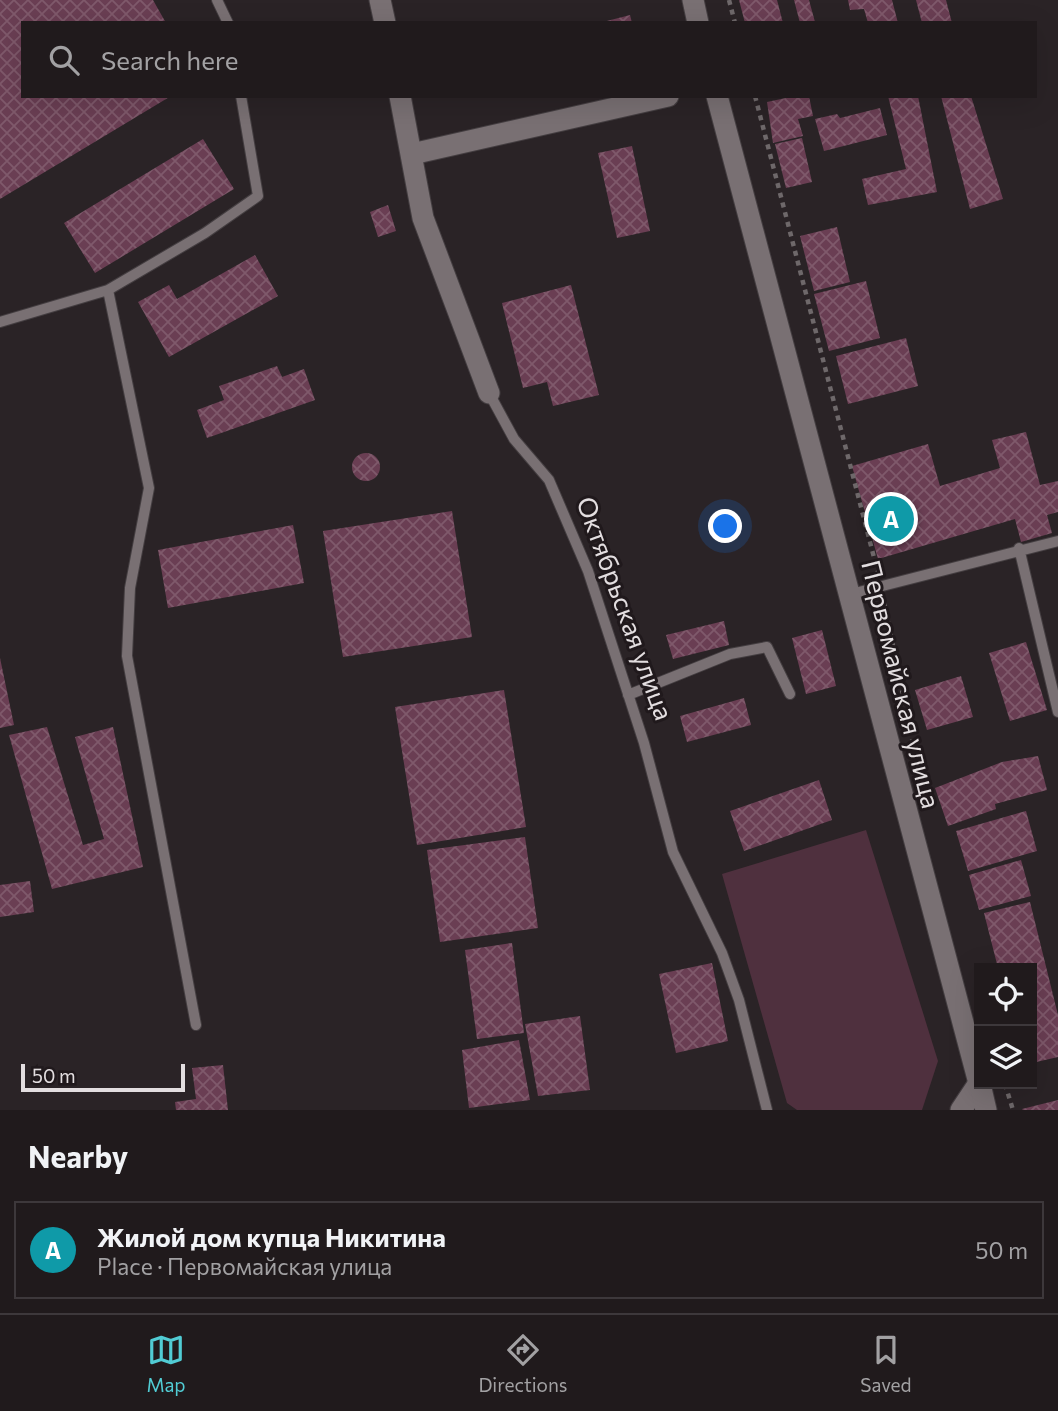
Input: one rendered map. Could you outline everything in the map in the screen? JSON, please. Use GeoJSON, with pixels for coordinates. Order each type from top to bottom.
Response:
{"type":"FeatureCollection","features":[{"type":"Feature","properties":{"kind":"main road"},"geometry":{"type":"LineString","coordinates":[[380,0],[385,21]]}},
{"type":"Feature","properties":{"kind":"main road"},"geometry":{"type":"LineString","coordinates":[[693,0],[698,21]]}},
{"type":"Feature","properties":{"kind":"main road","name":"Октябрьская улица"},"geometry":{"type":"LineString","coordinates":[[400,98],[422,218],[489,393]]}},
{"type":"Feature","properties":{"kind":"main road"},"geometry":{"type":"LineString","coordinates":[[412,154],[659,98]]}},
{"type":"Feature","properties":{"kind":"main road","name":"Первомайская улица"},"geometry":{"type":"LineString","coordinates":[[718,98],[974,1065]]}},
{"type":"Feature","properties":{"kind":"main road"},"geometry":{"type":"LineString","coordinates":[[961,1110],[975,1089]]}},
{"type":"Feature","properties":{"kind":"main road","name":"Первомайская улица"},"geometry":{"type":"LineString","coordinates":[[981,1089],[986,1110]]}},
{"type":"Feature","properties":{"kind":"lane"},"geometry":{"type":"LineString","coordinates":[[217,0],[227,21]]}},
{"type":"Feature","properties":{"kind":"lane"},"geometry":{"type":"LineString","coordinates":[[0,322],[108,290],[205,233],[258,196],[241,98]]}},
{"type":"Feature","properties":{"kind":"lane"},"geometry":{"type":"LineString","coordinates":[[108,290],[149,488],[130,588],[127,656],[195,1025]]}},
{"type":"Feature","properties":{"kind":"lane","name":"Октябрьская улица"},"geometry":{"type":"LineString","coordinates":[[489,393],[514,439],[549,480],[588,571],[644,743],[673,852],[722,953],[739,1000],[767,1110]]}},
{"type":"Feature","properties":{"kind":"lane"},"geometry":{"type":"LineString","coordinates":[[851,594],[1019,548],[1058,541]]}},
{"type":"Feature","properties":{"kind":"lane"},"geometry":{"type":"LineString","coordinates":[[1019,548],[1058,712]]}},
{"type":"Feature","properties":{"kind":"lane"},"geometry":{"type":"LineString","coordinates":[[628,695],[730,654],[768,647],[790,694]]}},
{"type":"Feature","properties":{"kind":"path"},"geometry":{"type":"LineString","coordinates":[[729,0],[734,21]]}},
{"type":"Feature","properties":{"kind":"path"},"geometry":{"type":"LineString","coordinates":[[756,98],[881,586],[914,747]]}},
{"type":"Feature","properties":{"kind":"path"},"geometry":{"type":"LineString","coordinates":[[1007,1089],[1013,1110]]}},
{"type":"Feature","properties":{"kind":"shaded area"},"geometry":{"type":"Polygon","coordinates":[[[866,830],[938,1061],[922,1110],[797,1110],[787,1103],[722,874],[866,830]]]}},
{"type":"Feature","properties":{"kind":"building"},"geometry":{"type":"Polygon","coordinates":[[[0,0],[153,0],[165,21],[21,21],[21,98],[168,98],[0,199],[0,0]]]}},
{"type":"Feature","properties":{"kind":"building"},"geometry":{"type":"Polygon","coordinates":[[[739,0],[777,0],[782,21],[744,21],[739,0]]]}},
{"type":"Feature","properties":{"kind":"building"},"geometry":{"type":"Polygon","coordinates":[[[794,0],[809,0],[815,21],[799,21],[794,0]]]}},
{"type":"Feature","properties":{"kind":"building"},"geometry":{"type":"Polygon","coordinates":[[[848,0],[892,0],[897,21],[867,21],[864,9],[850,10],[848,0]]]}},
{"type":"Feature","properties":{"kind":"building"},"geometry":{"type":"Polygon","coordinates":[[[916,0],[946,0],[951,21],[921,21],[916,0]]]}},
{"type":"Feature","properties":{"kind":"building"},"geometry":{"type":"Polygon","coordinates":[[[630,15],[632,21],[607,21],[630,15]]]}},
{"type":"Feature","properties":{"kind":"building"},"geometry":{"type":"Polygon","coordinates":[[[786,98],[809,98],[813,116],[798,119],[803,136],[773,143],[767,102],[786,98]]]}},
{"type":"Feature","properties":{"kind":"building"},"geometry":{"type":"Polygon","coordinates":[[[888,98],[918,98],[937,192],[868,205],[862,179],[906,169],[888,98]]]}},
{"type":"Feature","properties":{"kind":"building"},"geometry":{"type":"Polygon","coordinates":[[[942,98],[972,98],[1003,199],[970,209],[942,98]]]}},
{"type":"Feature","properties":{"kind":"building"},"geometry":{"type":"Polygon","coordinates":[[[880,108],[887,135],[824,151],[815,119],[837,114],[840,118],[880,108]]]}},
{"type":"Feature","properties":{"kind":"building"},"geometry":{"type":"Polygon","coordinates":[[[802,138],[812,182],[786,188],[775,144],[802,138]]]}},
{"type":"Feature","properties":{"kind":"building"},"geometry":{"type":"Polygon","coordinates":[[[203,139],[234,189],[95,273],[64,223],[203,139]]]}},
{"type":"Feature","properties":{"kind":"building"},"geometry":{"type":"Polygon","coordinates":[[[632,146],[650,231],[617,238],[598,153],[632,146]]]}},
{"type":"Feature","properties":{"kind":"building"},"geometry":{"type":"Polygon","coordinates":[[[388,205],[396,231],[378,237],[370,212],[388,205]]]}},
{"type":"Feature","properties":{"kind":"building"},"geometry":{"type":"Polygon","coordinates":[[[837,227],[850,282],[814,291],[800,236],[837,227]]]}},
{"type":"Feature","properties":{"kind":"building"},"geometry":{"type":"Polygon","coordinates":[[[255,255],[278,296],[169,357],[138,302],[169,285],[177,299],[255,255]]]}},
{"type":"Feature","properties":{"kind":"building"},"geometry":{"type":"Polygon","coordinates":[[[866,281],[880,338],[829,351],[814,294],[866,281]]]}},
{"type":"Feature","properties":{"kind":"building"},"geometry":{"type":"Polygon","coordinates":[[[571,285],[599,395],[553,406],[547,382],[523,388],[502,303],[571,285]]]}},
{"type":"Feature","properties":{"kind":"building"},"geometry":{"type":"Polygon","coordinates":[[[906,338],[918,386],[848,404],[836,356],[906,338]]]}},
{"type":"Feature","properties":{"kind":"building"},"geometry":{"type":"Polygon","coordinates":[[[277,366],[282,377],[304,369],[315,400],[207,438],[197,410],[224,400],[219,386],[277,366]]]}},
{"type":"Feature","properties":{"kind":"building"},"geometry":{"type":"Polygon","coordinates":[[[1026,432],[1040,485],[1058,481],[1058,512],[1047,515],[1052,533],[1021,542],[1015,519],[878,559],[852,466],[928,444],[940,486],[1000,468],[992,440],[1026,432]]]}},
{"type":"Feature","properties":{"kind":"building"},"geometry":{"type":"Polygon","coordinates":[[[366,453],[376,457],[380,467],[376,477],[366,481],[356,477],[352,467],[356,457],[366,453]]]}},
{"type":"Feature","properties":{"kind":"building"},"geometry":{"type":"Polygon","coordinates":[[[452,511],[472,637],[343,657],[323,531],[452,511]]]}},
{"type":"Feature","properties":{"kind":"building"},"geometry":{"type":"Polygon","coordinates":[[[293,525],[304,583],[168,608],[158,550],[293,525]]]}},
{"type":"Feature","properties":{"kind":"building"},"geometry":{"type":"Polygon","coordinates":[[[724,621],[729,645],[673,659],[666,635],[724,621]]]}},
{"type":"Feature","properties":{"kind":"building"},"geometry":{"type":"Polygon","coordinates":[[[822,630],[836,686],[806,694],[792,638],[822,630]]]}},
{"type":"Feature","properties":{"kind":"building"},"geometry":{"type":"Polygon","coordinates":[[[1026,642],[1047,710],[1010,721],[989,653],[1026,642]]]}},
{"type":"Feature","properties":{"kind":"building"},"geometry":{"type":"Polygon","coordinates":[[[0,658],[14,725],[0,728],[0,658]]]}},
{"type":"Feature","properties":{"kind":"building"},"geometry":{"type":"Polygon","coordinates":[[[961,676],[973,717],[927,730],[915,690],[961,676]]]}},
{"type":"Feature","properties":{"kind":"building"},"geometry":{"type":"Polygon","coordinates":[[[504,690],[526,827],[417,845],[395,707],[504,690]]]}},
{"type":"Feature","properties":{"kind":"building"},"geometry":{"type":"Polygon","coordinates":[[[744,698],[751,725],[687,742],[680,716],[744,698]]]}},
{"type":"Feature","properties":{"kind":"building"},"geometry":{"type":"Polygon","coordinates":[[[47,727],[83,845],[104,839],[75,737],[113,727],[143,867],[52,889],[9,735],[47,727]]]}},
{"type":"Feature","properties":{"kind":"building"},"geometry":{"type":"Polygon","coordinates":[[[1038,756],[1047,790],[995,804],[996,809],[948,826],[935,788],[1002,762],[1038,756]]]}},
{"type":"Feature","properties":{"kind":"building"},"geometry":{"type":"Polygon","coordinates":[[[819,780],[832,820],[744,851],[730,811],[819,780]]]}},
{"type":"Feature","properties":{"kind":"building"},"geometry":{"type":"Polygon","coordinates":[[[1026,811],[1037,851],[968,871],[956,831],[1026,811]]]}},
{"type":"Feature","properties":{"kind":"building"},"geometry":{"type":"Polygon","coordinates":[[[525,837],[538,928],[440,942],[427,850],[525,837]]]}},
{"type":"Feature","properties":{"kind":"building"},"geometry":{"type":"Polygon","coordinates":[[[1021,860],[1031,896],[979,910],[969,875],[1021,860]]]}},
{"type":"Feature","properties":{"kind":"building"},"geometry":{"type":"Polygon","coordinates":[[[30,881],[34,912],[0,917],[0,885],[30,881]]]}},
{"type":"Feature","properties":{"kind":"building"},"geometry":{"type":"Polygon","coordinates":[[[1030,902],[1058,1015],[1058,1057],[1037,1062],[1037,963],[997,963],[984,913],[1030,902]]]}},
{"type":"Feature","properties":{"kind":"building"},"geometry":{"type":"Polygon","coordinates":[[[512,943],[524,1033],[477,1039],[465,950],[512,943]]]}},
{"type":"Feature","properties":{"kind":"building"},"geometry":{"type":"Polygon","coordinates":[[[712,963],[728,1041],[676,1053],[659,974],[712,963]]]}},
{"type":"Feature","properties":{"kind":"building"},"geometry":{"type":"Polygon","coordinates":[[[580,1016],[590,1090],[538,1096],[525,1024],[580,1016]]]}},
{"type":"Feature","properties":{"kind":"building"},"geometry":{"type":"Polygon","coordinates":[[[519,1040],[530,1100],[469,1108],[462,1050],[519,1040]]]}},
{"type":"Feature","properties":{"kind":"building"},"geometry":{"type":"Polygon","coordinates":[[[223,1065],[228,1110],[176,1110],[175,1102],[196,1099],[192,1068],[223,1065]]]}},
{"type":"Feature","properties":{"kind":"building"},"geometry":{"type":"Polygon","coordinates":[[[1058,1100],[1058,1110],[1022,1109],[1058,1100]]]}},
{"type":"Feature","properties":{"kind":"place","name":"Жилой дом купца Никитина"},"geometry":{"type":"Point","coordinates":[891,519]}}]}
